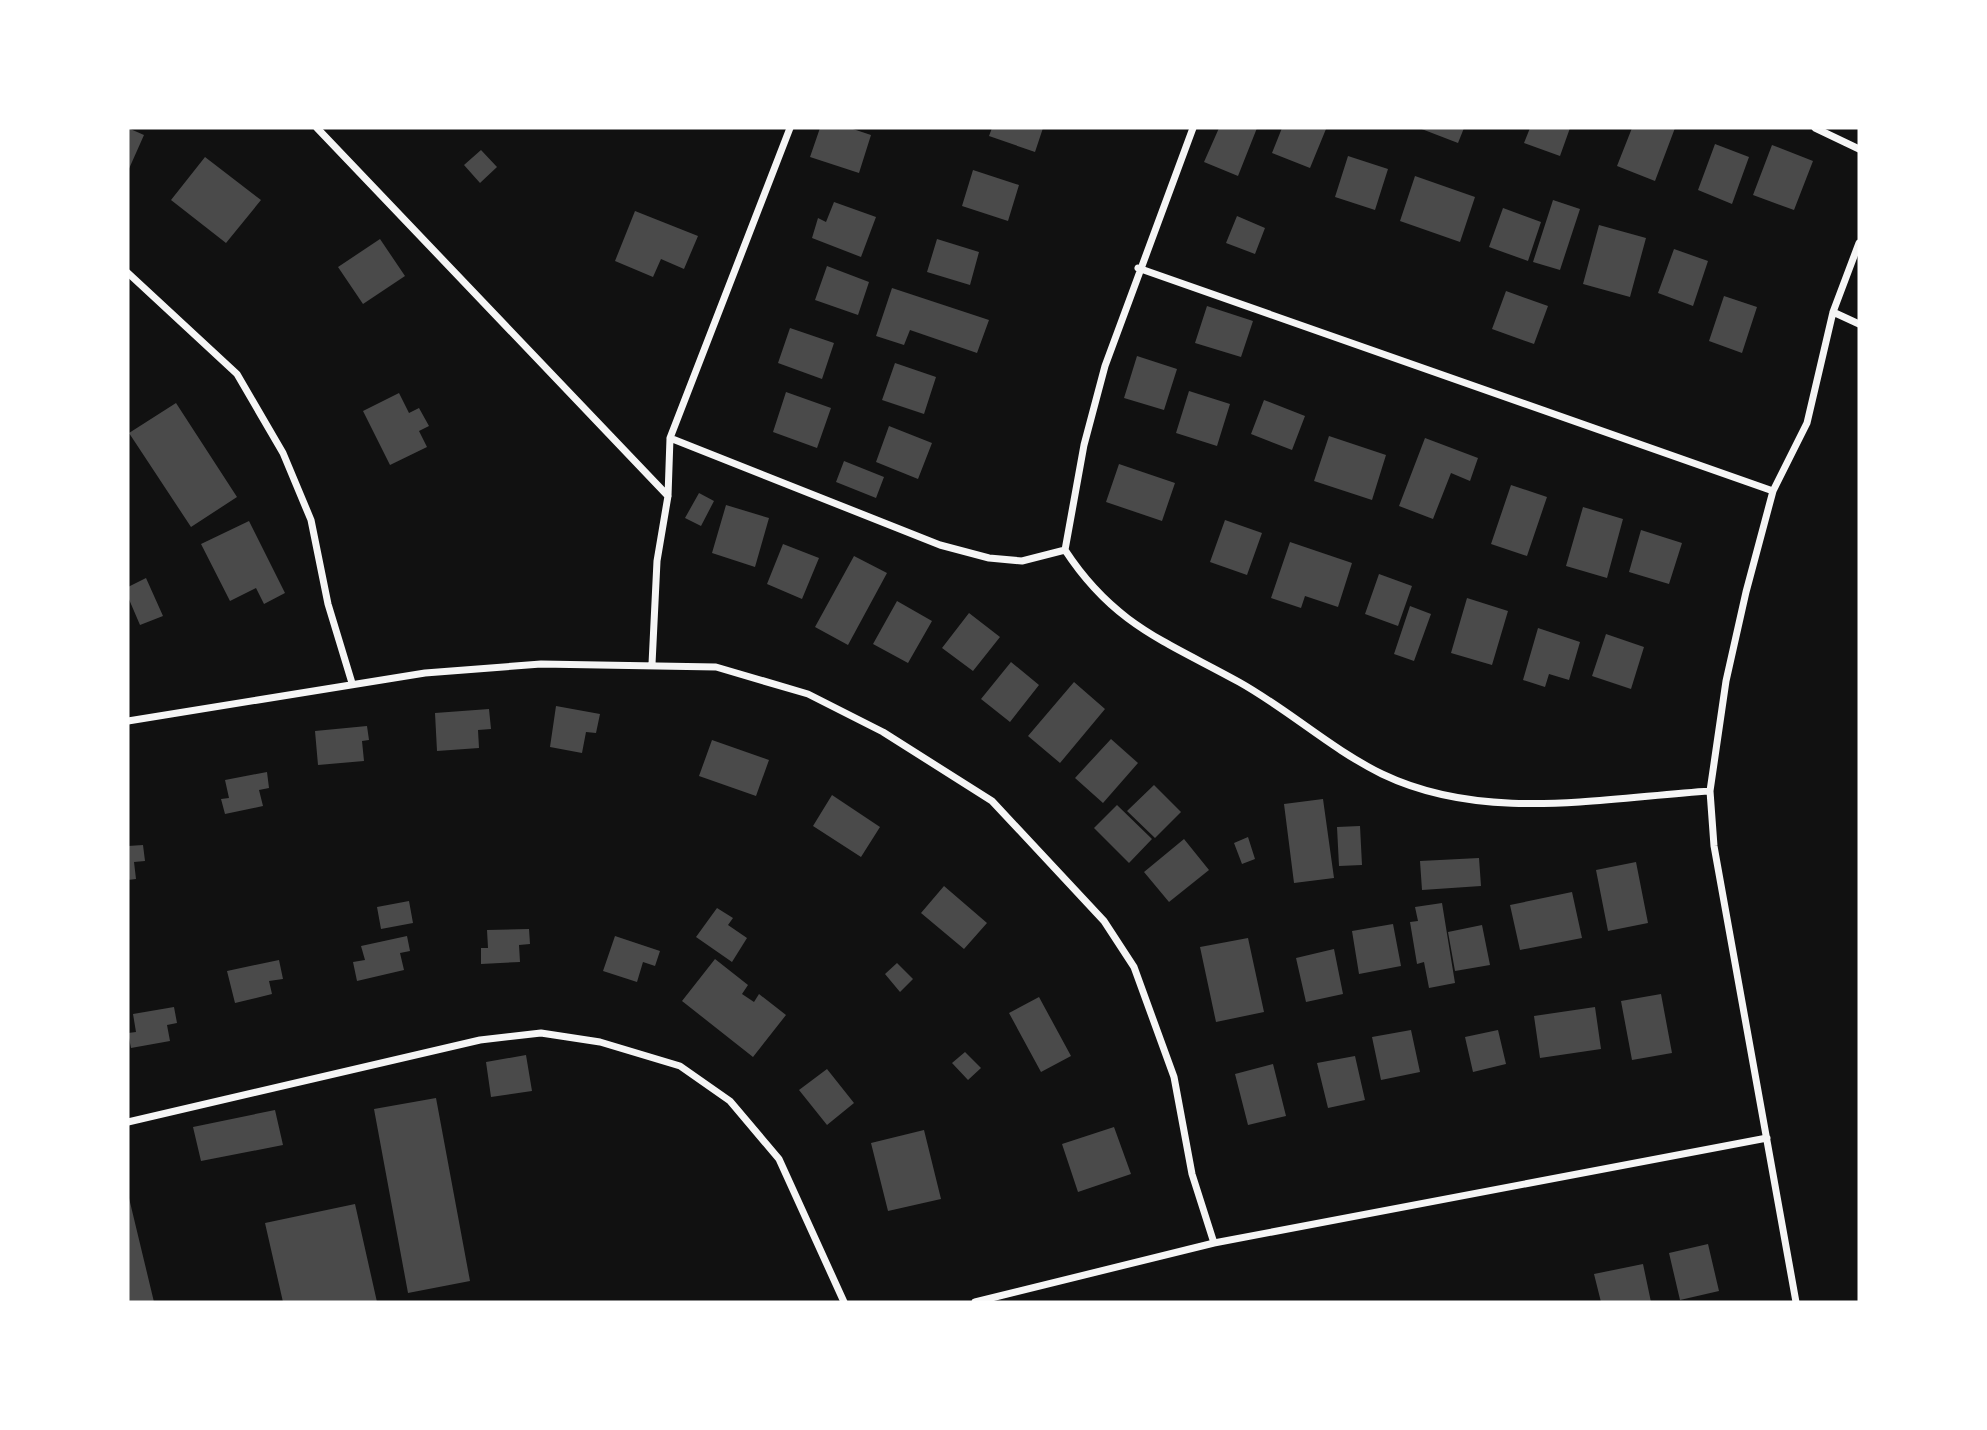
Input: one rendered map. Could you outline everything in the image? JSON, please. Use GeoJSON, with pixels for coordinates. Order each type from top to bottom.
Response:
{"type":"FeatureCollection","features":[{"type":"Feature","properties":{"kind":"street"},"geometry":{"type":"LineString","coordinates":[[317,128],[668,496]]}},
{"type":"Feature","properties":{"kind":"street"},"geometry":{"type":"LineString","coordinates":[[652,664],[657,561],[668,496],[670,438],[790,128]]}},
{"type":"Feature","properties":{"kind":"street"},"geometry":{"type":"LineString","coordinates":[[1193,128],[1139,268],[1094,405],[1065,550],[1086,583],[1136,627],[1241,683],[1304,723],[1347,755],[1383,775],[1433,794],[1524,806],[1710,791]]}},
{"type":"Feature","properties":{"kind":"street"},"geometry":{"type":"LineString","coordinates":[[1815,128],[1859,149]]}},
{"type":"Feature","properties":{"kind":"street"},"geometry":{"type":"LineString","coordinates":[[1796,1302],[1714,846],[1710,791],[1729,668],[1773,491],[1807,423],[1833,312],[1859,243]]}},
{"type":"Feature","properties":{"kind":"street"},"geometry":{"type":"LineString","coordinates":[[1139,268],[1773,491]]}},
{"type":"Feature","properties":{"kind":"street"},"geometry":{"type":"LineString","coordinates":[[128,273],[237,374],[283,453],[312,520],[328,604],[352,683]]}},
{"type":"Feature","properties":{"kind":"street"},"geometry":{"type":"LineString","coordinates":[[1833,312],[1859,324]]}},
{"type":"Feature","properties":{"kind":"street"},"geometry":{"type":"LineString","coordinates":[[670,438],[940,545],[989,558],[1021,561],[1065,550]]}},
{"type":"Feature","properties":{"kind":"street"},"geometry":{"type":"LineString","coordinates":[[128,721],[352,683],[425,673],[541,664],[716,667],[808,694],[883,732],[992,801],[1104,920],[1134,967],[1174,1077],[1192,1174],[1214,1243]]}},
{"type":"Feature","properties":{"kind":"street"},"geometry":{"type":"LineString","coordinates":[[128,1122],[480,1040],[541,1033],[600,1042],[680,1066],[730,1101],[779,1158],[844,1302]]}},
{"type":"Feature","properties":{"kind":"street"},"geometry":{"type":"LineString","coordinates":[[975,1302],[1214,1243],[1767,1138]]}},
{"type":"Feature","properties":{"kind":"building"},"geometry":{"type":"Polygon","coordinates":[[[128,128],[144,135],[128,171],[128,128]]]}},
{"type":"Feature","properties":{"kind":"building"},"geometry":{"type":"Polygon","coordinates":[[[820,128],[850,128],[871,135],[859,173],[810,157],[820,128]]]}},
{"type":"Feature","properties":{"kind":"building"},"geometry":{"type":"Polygon","coordinates":[[[992,128],[1043,128],[1035,152],[989,136],[992,128]]]}},
{"type":"Feature","properties":{"kind":"building"},"geometry":{"type":"Polygon","coordinates":[[[1219,128],[1257,128],[1238,176],[1204,162],[1219,128]]]}},
{"type":"Feature","properties":{"kind":"building"},"geometry":{"type":"Polygon","coordinates":[[[1282,128],[1326,129],[1310,168],[1272,153],[1282,128]]]}},
{"type":"Feature","properties":{"kind":"building"},"geometry":{"type":"Polygon","coordinates":[[[1419,128],[1464,128],[1458,143],[1419,128]]]}},
{"type":"Feature","properties":{"kind":"building"},"geometry":{"type":"Polygon","coordinates":[[[1530,128],[1570,128],[1560,156],[1524,143],[1530,128]]]}},
{"type":"Feature","properties":{"kind":"building"},"geometry":{"type":"Polygon","coordinates":[[[1632,128],[1675,128],[1655,181],[1617,166],[1632,128]]]}},
{"type":"Feature","properties":{"kind":"building"},"geometry":{"type":"Polygon","coordinates":[[[1715,144],[1749,157],[1732,204],[1698,190],[1715,144]]]}},
{"type":"Feature","properties":{"kind":"building"},"geometry":{"type":"Polygon","coordinates":[[[1772,145],[1813,161],[1794,210],[1753,195],[1772,145]]]}},
{"type":"Feature","properties":{"kind":"building"},"geometry":{"type":"Polygon","coordinates":[[[481,150],[497,167],[480,183],[464,165],[481,150]]]}},
{"type":"Feature","properties":{"kind":"building"},"geometry":{"type":"Polygon","coordinates":[[[1348,156],[1388,169],[1375,210],[1335,197],[1348,156]]]}},
{"type":"Feature","properties":{"kind":"building"},"geometry":{"type":"Polygon","coordinates":[[[205,157],[261,200],[226,243],[171,200],[205,157]]]}},
{"type":"Feature","properties":{"kind":"building"},"geometry":{"type":"Polygon","coordinates":[[[973,170],[1019,185],[1008,221],[962,206],[973,170]]]}},
{"type":"Feature","properties":{"kind":"building"},"geometry":{"type":"Polygon","coordinates":[[[1415,176],[1475,197],[1460,242],[1400,221],[1415,176]]]}},
{"type":"Feature","properties":{"kind":"building"},"geometry":{"type":"Polygon","coordinates":[[[1553,200],[1580,209],[1560,270],[1533,262],[1553,200]]]}},
{"type":"Feature","properties":{"kind":"building"},"geometry":{"type":"Polygon","coordinates":[[[834,202],[876,217],[861,257],[812,238],[818,218],[826,222],[834,202]]]}},
{"type":"Feature","properties":{"kind":"building"},"geometry":{"type":"Polygon","coordinates":[[[1503,208],[1541,222],[1528,261],[1489,247],[1503,208]]]}},
{"type":"Feature","properties":{"kind":"building"},"geometry":{"type":"Polygon","coordinates":[[[635,211],[698,236],[684,269],[661,259],[653,277],[615,261],[635,211]]]}},
{"type":"Feature","properties":{"kind":"building"},"geometry":{"type":"Polygon","coordinates":[[[1237,216],[1265,228],[1255,254],[1226,243],[1237,216]]]}},
{"type":"Feature","properties":{"kind":"building"},"geometry":{"type":"Polygon","coordinates":[[[1599,225],[1646,238],[1630,297],[1583,284],[1599,225]]]}},
{"type":"Feature","properties":{"kind":"building"},"geometry":{"type":"Polygon","coordinates":[[[380,239],[405,276],[363,304],[338,267],[380,239]]]}},
{"type":"Feature","properties":{"kind":"building"},"geometry":{"type":"Polygon","coordinates":[[[937,239],[979,252],[970,285],[927,272],[937,239]]]}},
{"type":"Feature","properties":{"kind":"building"},"geometry":{"type":"Polygon","coordinates":[[[1674,249],[1708,261],[1693,306],[1658,293],[1674,249]]]}},
{"type":"Feature","properties":{"kind":"building"},"geometry":{"type":"Polygon","coordinates":[[[827,266],[869,282],[858,315],[815,300],[827,266]]]}},
{"type":"Feature","properties":{"kind":"building"},"geometry":{"type":"Polygon","coordinates":[[[892,288],[989,320],[977,353],[910,330],[904,345],[876,336],[892,288]]]}},
{"type":"Feature","properties":{"kind":"building"},"geometry":{"type":"Polygon","coordinates":[[[1506,291],[1548,306],[1534,344],[1492,329],[1506,291]]]}},
{"type":"Feature","properties":{"kind":"building"},"geometry":{"type":"Polygon","coordinates":[[[1724,296],[1757,307],[1742,353],[1709,341],[1724,296]]]}},
{"type":"Feature","properties":{"kind":"building"},"geometry":{"type":"Polygon","coordinates":[[[1207,306],[1253,321],[1241,357],[1195,343],[1207,306]]]}},
{"type":"Feature","properties":{"kind":"building"},"geometry":{"type":"Polygon","coordinates":[[[790,328],[834,343],[822,379],[778,363],[790,328]]]}},
{"type":"Feature","properties":{"kind":"building"},"geometry":{"type":"Polygon","coordinates":[[[1137,356],[1177,369],[1164,410],[1124,398],[1137,356]]]}},
{"type":"Feature","properties":{"kind":"building"},"geometry":{"type":"Polygon","coordinates":[[[895,363],[936,377],[924,414],[882,400],[895,363]]]}},
{"type":"Feature","properties":{"kind":"building"},"geometry":{"type":"Polygon","coordinates":[[[1189,391],[1230,404],[1217,446],[1176,433],[1189,391]]]}},
{"type":"Feature","properties":{"kind":"building"},"geometry":{"type":"Polygon","coordinates":[[[786,392],[831,408],[817,448],[773,432],[786,392]]]}},
{"type":"Feature","properties":{"kind":"building"},"geometry":{"type":"Polygon","coordinates":[[[399,393],[409,413],[419,408],[429,426],[419,431],[427,447],[390,465],[363,411],[399,393]]]}},
{"type":"Feature","properties":{"kind":"building"},"geometry":{"type":"Polygon","coordinates":[[[1264,400],[1305,416],[1292,450],[1251,434],[1264,400]]]}},
{"type":"Feature","properties":{"kind":"building"},"geometry":{"type":"Polygon","coordinates":[[[176,403],[237,497],[191,527],[129,433],[176,403]]]}},
{"type":"Feature","properties":{"kind":"building"},"geometry":{"type":"Polygon","coordinates":[[[889,426],[932,443],[918,479],[876,462],[889,426]]]}},
{"type":"Feature","properties":{"kind":"building"},"geometry":{"type":"Polygon","coordinates":[[[1329,436],[1386,455],[1372,500],[1314,481],[1329,436]]]}},
{"type":"Feature","properties":{"kind":"building"},"geometry":{"type":"Polygon","coordinates":[[[1425,438],[1478,458],[1470,481],[1451,473],[1433,519],[1399,506],[1425,438]]]}},
{"type":"Feature","properties":{"kind":"building"},"geometry":{"type":"Polygon","coordinates":[[[844,461],[884,477],[876,498],[836,482],[844,461]]]}},
{"type":"Feature","properties":{"kind":"building"},"geometry":{"type":"Polygon","coordinates":[[[1119,464],[1175,483],[1162,521],[1106,502],[1119,464]]]}},
{"type":"Feature","properties":{"kind":"building"},"geometry":{"type":"Polygon","coordinates":[[[1511,485],[1547,497],[1527,556],[1491,544],[1511,485]]]}},
{"type":"Feature","properties":{"kind":"building"},"geometry":{"type":"Polygon","coordinates":[[[699,493],[714,501],[701,526],[685,518],[699,493]]]}},
{"type":"Feature","properties":{"kind":"building"},"geometry":{"type":"Polygon","coordinates":[[[726,505],[769,518],[755,567],[712,553],[726,505]]]}},
{"type":"Feature","properties":{"kind":"building"},"geometry":{"type":"Polygon","coordinates":[[[1583,507],[1623,519],[1607,578],[1566,566],[1583,507]]]}},
{"type":"Feature","properties":{"kind":"building"},"geometry":{"type":"Polygon","coordinates":[[[1225,520],[1262,533],[1247,575],[1210,562],[1225,520]]]}},
{"type":"Feature","properties":{"kind":"building"},"geometry":{"type":"Polygon","coordinates":[[[249,521],[285,593],[264,604],[256,588],[230,601],[201,544],[249,521]]]}},
{"type":"Feature","properties":{"kind":"building"},"geometry":{"type":"Polygon","coordinates":[[[1641,530],[1682,543],[1669,584],[1629,572],[1641,530]]]}},
{"type":"Feature","properties":{"kind":"building"},"geometry":{"type":"Polygon","coordinates":[[[1290,542],[1352,563],[1338,607],[1305,596],[1301,608],[1271,598],[1290,542]]]}},
{"type":"Feature","properties":{"kind":"building"},"geometry":{"type":"Polygon","coordinates":[[[783,544],[819,558],[802,599],[767,584],[783,544]]]}},
{"type":"Feature","properties":{"kind":"building"},"geometry":{"type":"Polygon","coordinates":[[[854,556],[887,573],[848,645],[815,627],[854,556]]]}},
{"type":"Feature","properties":{"kind":"building"},"geometry":{"type":"Polygon","coordinates":[[[1379,574],[1412,586],[1398,626],[1365,614],[1379,574]]]}},
{"type":"Feature","properties":{"kind":"building"},"geometry":{"type":"Polygon","coordinates":[[[146,578],[163,616],[140,625],[128,597],[128,587],[146,578]]]}},
{"type":"Feature","properties":{"kind":"building"},"geometry":{"type":"Polygon","coordinates":[[[1467,598],[1508,611],[1492,665],[1451,653],[1467,598]]]}},
{"type":"Feature","properties":{"kind":"building"},"geometry":{"type":"Polygon","coordinates":[[[897,601],[932,621],[908,663],[873,644],[897,601]]]}},
{"type":"Feature","properties":{"kind":"building"},"geometry":{"type":"Polygon","coordinates":[[[1410,606],[1431,614],[1414,661],[1394,654],[1410,606]]]}},
{"type":"Feature","properties":{"kind":"building"},"geometry":{"type":"Polygon","coordinates":[[[969,613],[1000,637],[973,671],[942,648],[969,613]]]}},
{"type":"Feature","properties":{"kind":"building"},"geometry":{"type":"Polygon","coordinates":[[[1538,628],[1580,642],[1569,680],[1549,674],[1545,687],[1523,680],[1538,628]]]}},
{"type":"Feature","properties":{"kind":"building"},"geometry":{"type":"Polygon","coordinates":[[[1606,634],[1644,647],[1631,689],[1592,676],[1606,634]]]}},
{"type":"Feature","properties":{"kind":"building"},"geometry":{"type":"Polygon","coordinates":[[[1011,662],[1039,685],[1010,722],[981,699],[1011,662]]]}},
{"type":"Feature","properties":{"kind":"building"},"geometry":{"type":"Polygon","coordinates":[[[1074,682],[1105,709],[1060,763],[1028,736],[1074,682]]]}},
{"type":"Feature","properties":{"kind":"building"},"geometry":{"type":"Polygon","coordinates":[[[556,706],[600,714],[596,733],[586,732],[582,753],[550,747],[556,706]]]}},
{"type":"Feature","properties":{"kind":"building"},"geometry":{"type":"Polygon","coordinates":[[[489,709],[491,729],[478,730],[479,748],[437,751],[435,713],[489,709]]]}},
{"type":"Feature","properties":{"kind":"building"},"geometry":{"type":"Polygon","coordinates":[[[367,726],[369,740],[362,741],[364,761],[318,765],[315,731],[367,726]]]}},
{"type":"Feature","properties":{"kind":"building"},"geometry":{"type":"Polygon","coordinates":[[[1111,739],[1138,763],[1103,803],[1075,778],[1111,739]]]}},
{"type":"Feature","properties":{"kind":"building"},"geometry":{"type":"Polygon","coordinates":[[[712,740],[769,760],[756,796],[699,776],[712,740]]]}},
{"type":"Feature","properties":{"kind":"building"},"geometry":{"type":"Polygon","coordinates":[[[267,772],[269,788],[259,790],[263,806],[225,814],[221,799],[229,798],[225,780],[267,772]]]}},
{"type":"Feature","properties":{"kind":"building"},"geometry":{"type":"Polygon","coordinates":[[[1154,785],[1181,812],[1155,838],[1127,811],[1154,785]]]}},
{"type":"Feature","properties":{"kind":"building"},"geometry":{"type":"Polygon","coordinates":[[[832,795],[880,827],[861,857],[813,826],[832,795]]]}},
{"type":"Feature","properties":{"kind":"building"},"geometry":{"type":"Polygon","coordinates":[[[1323,799],[1334,878],[1294,883],[1284,804],[1323,799]]]}},
{"type":"Feature","properties":{"kind":"building"},"geometry":{"type":"Polygon","coordinates":[[[1117,805],[1152,839],[1129,863],[1094,828],[1117,805]]]}},
{"type":"Feature","properties":{"kind":"building"},"geometry":{"type":"Polygon","coordinates":[[[1360,826],[1362,865],[1339,866],[1337,827],[1360,826]]]}},
{"type":"Feature","properties":{"kind":"building"},"geometry":{"type":"Polygon","coordinates":[[[1248,837],[1255,859],[1242,864],[1234,843],[1248,837]]]}},
{"type":"Feature","properties":{"kind":"building"},"geometry":{"type":"Polygon","coordinates":[[[1184,839],[1209,870],[1169,902],[1144,872],[1184,839]]]}},
{"type":"Feature","properties":{"kind":"building"},"geometry":{"type":"Polygon","coordinates":[[[143,845],[145,861],[134,862],[136,879],[128,880],[128,846],[143,845]]]}},
{"type":"Feature","properties":{"kind":"building"},"geometry":{"type":"Polygon","coordinates":[[[1479,858],[1481,886],[1422,890],[1420,861],[1479,858]]]}},
{"type":"Feature","properties":{"kind":"building"},"geometry":{"type":"Polygon","coordinates":[[[1636,862],[1648,923],[1608,931],[1596,870],[1636,862]]]}},
{"type":"Feature","properties":{"kind":"building"},"geometry":{"type":"Polygon","coordinates":[[[944,886],[987,923],[964,949],[921,913],[944,886]]]}},
{"type":"Feature","properties":{"kind":"building"},"geometry":{"type":"Polygon","coordinates":[[[1572,892],[1582,938],[1520,950],[1510,905],[1572,892]]]}},
{"type":"Feature","properties":{"kind":"building"},"geometry":{"type":"Polygon","coordinates":[[[409,901],[413,923],[381,929],[377,907],[409,901]]]}},
{"type":"Feature","properties":{"kind":"building"},"geometry":{"type":"Polygon","coordinates":[[[1442,903],[1455,983],[1429,988],[1424,962],[1417,964],[1410,922],[1418,921],[1415,907],[1442,903]]]}},
{"type":"Feature","properties":{"kind":"building"},"geometry":{"type":"Polygon","coordinates":[[[717,908],[733,918],[728,925],[747,938],[732,962],[696,937],[717,908]]]}},
{"type":"Feature","properties":{"kind":"building"},"geometry":{"type":"Polygon","coordinates":[[[1393,924],[1401,966],[1359,974],[1352,931],[1393,924]]]}},
{"type":"Feature","properties":{"kind":"building"},"geometry":{"type":"Polygon","coordinates":[[[1482,925],[1490,965],[1455,971],[1448,932],[1482,925]]]}},
{"type":"Feature","properties":{"kind":"building"},"geometry":{"type":"Polygon","coordinates":[[[529,929],[530,944],[519,945],[520,962],[481,964],[481,948],[488,948],[487,930],[529,929]]]}},
{"type":"Feature","properties":{"kind":"building"},"geometry":{"type":"Polygon","coordinates":[[[407,936],[410,951],[400,953],[404,970],[357,981],[353,962],[365,960],[361,946],[407,936]]]}},
{"type":"Feature","properties":{"kind":"building"},"geometry":{"type":"Polygon","coordinates":[[[615,936],[660,951],[655,966],[643,962],[637,982],[603,971],[615,936]]]}},
{"type":"Feature","properties":{"kind":"building"},"geometry":{"type":"Polygon","coordinates":[[[1248,938],[1264,1012],[1216,1022],[1200,947],[1248,938]]]}},
{"type":"Feature","properties":{"kind":"building"},"geometry":{"type":"Polygon","coordinates":[[[1334,949],[1343,994],[1306,1002],[1296,958],[1334,949]]]}},
{"type":"Feature","properties":{"kind":"building"},"geometry":{"type":"Polygon","coordinates":[[[715,959],[748,985],[742,994],[754,1002],[759,994],[786,1015],[753,1057],[682,1001],[715,959]]]}},
{"type":"Feature","properties":{"kind":"building"},"geometry":{"type":"Polygon","coordinates":[[[279,960],[283,979],[269,981],[272,994],[235,1003],[227,971],[279,960]]]}},
{"type":"Feature","properties":{"kind":"building"},"geometry":{"type":"Polygon","coordinates":[[[897,963],[913,979],[900,992],[885,974],[897,963]]]}},
{"type":"Feature","properties":{"kind":"building"},"geometry":{"type":"Polygon","coordinates":[[[1661,994],[1672,1053],[1632,1060],[1621,1001],[1661,994]]]}},
{"type":"Feature","properties":{"kind":"building"},"geometry":{"type":"Polygon","coordinates":[[[1039,997],[1071,1056],[1041,1072],[1009,1013],[1039,997]]]}},
{"type":"Feature","properties":{"kind":"building"},"geometry":{"type":"Polygon","coordinates":[[[174,1007],[177,1023],[167,1025],[170,1041],[131,1048],[128,1033],[136,1032],[133,1014],[174,1007]]]}},
{"type":"Feature","properties":{"kind":"building"},"geometry":{"type":"Polygon","coordinates":[[[1595,1007],[1601,1049],[1540,1058],[1534,1016],[1595,1007]]]}},
{"type":"Feature","properties":{"kind":"building"},"geometry":{"type":"Polygon","coordinates":[[[1411,1030],[1420,1072],[1381,1080],[1372,1037],[1411,1030]]]}},
{"type":"Feature","properties":{"kind":"building"},"geometry":{"type":"Polygon","coordinates":[[[1498,1030],[1506,1064],[1473,1072],[1465,1037],[1498,1030]]]}},
{"type":"Feature","properties":{"kind":"building"},"geometry":{"type":"Polygon","coordinates":[[[965,1052],[981,1068],[968,1080],[952,1063],[965,1052]]]}},
{"type":"Feature","properties":{"kind":"building"},"geometry":{"type":"Polygon","coordinates":[[[526,1055],[532,1091],[491,1097],[486,1062],[526,1055]]]}},
{"type":"Feature","properties":{"kind":"building"},"geometry":{"type":"Polygon","coordinates":[[[1355,1056],[1365,1100],[1328,1108],[1317,1063],[1355,1056]]]}},
{"type":"Feature","properties":{"kind":"building"},"geometry":{"type":"Polygon","coordinates":[[[1273,1064],[1286,1116],[1248,1125],[1235,1074],[1273,1064]]]}},
{"type":"Feature","properties":{"kind":"building"},"geometry":{"type":"Polygon","coordinates":[[[827,1069],[854,1103],[827,1125],[799,1090],[827,1069]]]}},
{"type":"Feature","properties":{"kind":"building"},"geometry":{"type":"Polygon","coordinates":[[[436,1098],[470,1281],[408,1293],[374,1109],[436,1098]]]}},
{"type":"Feature","properties":{"kind":"building"},"geometry":{"type":"Polygon","coordinates":[[[275,1110],[283,1145],[201,1161],[193,1127],[275,1110]]]}},
{"type":"Feature","properties":{"kind":"building"},"geometry":{"type":"Polygon","coordinates":[[[1114,1127],[1131,1174],[1078,1192],[1062,1144],[1114,1127]]]}},
{"type":"Feature","properties":{"kind":"building"},"geometry":{"type":"Polygon","coordinates":[[[924,1130],[941,1199],[888,1211],[871,1143],[924,1130]]]}},
{"type":"Feature","properties":{"kind":"building"},"geometry":{"type":"Polygon","coordinates":[[[129,1198],[154,1302],[128,1302],[129,1198]]]}},
{"type":"Feature","properties":{"kind":"building"},"geometry":{"type":"Polygon","coordinates":[[[355,1204],[377,1302],[283,1302],[265,1223],[355,1204]]]}},
{"type":"Feature","properties":{"kind":"building"},"geometry":{"type":"Polygon","coordinates":[[[1708,1244],[1719,1291],[1680,1300],[1669,1253],[1708,1244]]]}},
{"type":"Feature","properties":{"kind":"building"},"geometry":{"type":"Polygon","coordinates":[[[1643,1264],[1651,1302],[1601,1302],[1594,1274],[1643,1264]]]}}]}
